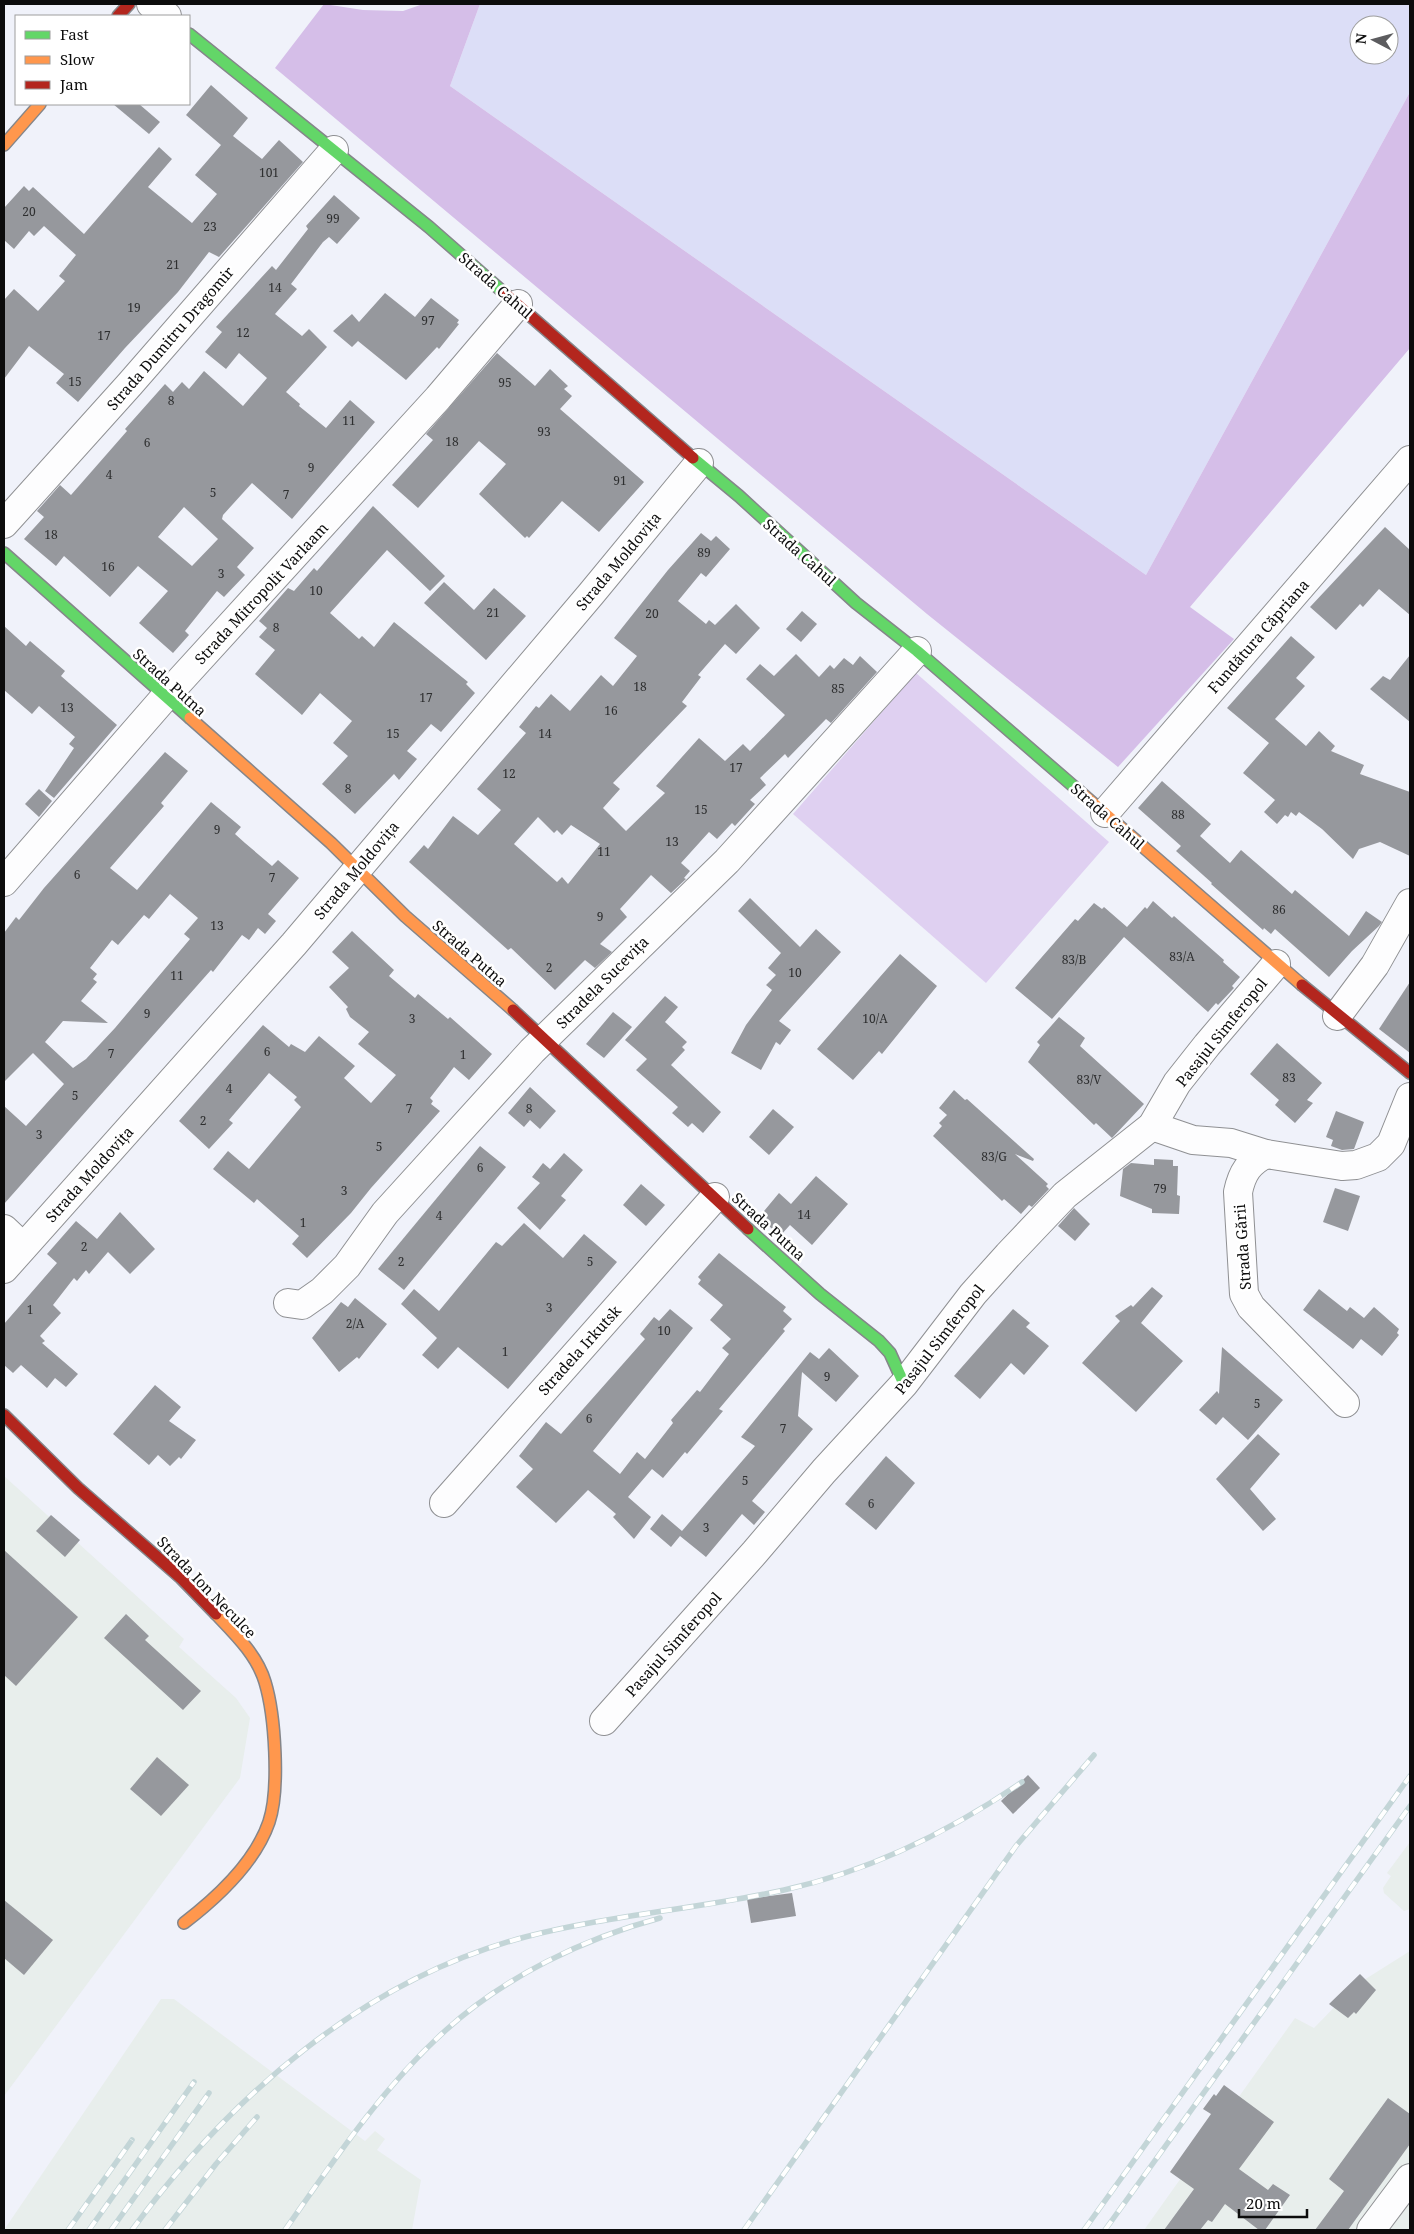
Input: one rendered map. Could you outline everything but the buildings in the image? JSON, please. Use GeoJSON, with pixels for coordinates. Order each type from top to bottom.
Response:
{"type":"FeatureCollection","features":[{"type":"Feature","properties":{"kind":"main road"},"geometry":{"type":"LineString","coordinates":[[119,15],[129,4]]}},
{"type":"Feature","properties":{"kind":"main road","name":"Strada Cahul"},"geometry":{"type":"LineString","coordinates":[[190,35],[429,227],[616,389],[650,422],[699,463],[856,603],[917,651],[1410,1080]]}},
{"type":"Feature","properties":{"kind":"main road"},"geometry":{"type":"LineString","coordinates":[[4,145],[39,105]]}},
{"type":"Feature","properties":{"kind":"main road","name":"Strada Putna"},"geometry":{"type":"LineString","coordinates":[[4,553],[357,869],[405,916],[506,1003],[544,1041],[835,1308],[890,1352],[904,1384]]}},
{"type":"Feature","properties":{"kind":"main road","name":"Strada Ion Neculce"},"geometry":{"type":"LineString","coordinates":[[4,1415],[78,1488],[181,1578],[245,1644],[265,1680],[274,1738],[276,1786],[269,1822],[254,1851],[233,1878],[214,1900],[184,1923]]}},
{"type":"Feature","properties":{"kind":"street"},"geometry":{"type":"LineString","coordinates":[[151,4],[166,15]]}},
{"type":"Feature","properties":{"kind":"street","name":"Strada Dumitru Dragomir"},"geometry":{"type":"LineString","coordinates":[[4,524],[130,384],[334,150]]}},
{"type":"Feature","properties":{"kind":"street","name":"Strada Mitropolit Varlaam"},"geometry":{"type":"LineString","coordinates":[[4,882],[165,697],[310,540],[518,304]]}},
{"type":"Feature","properties":{"kind":"street","name":"Fundătura Căpriana"},"geometry":{"type":"LineString","coordinates":[[1105,813],[1410,460]]}},
{"type":"Feature","properties":{"kind":"street","name":"Strada Moldovița"},"geometry":{"type":"LineString","coordinates":[[4,1269],[13,1238],[193,1058],[591,594],[699,463]]}},
{"type":"Feature","properties":{"kind":"street","name":"Stradela Sucevița"},"geometry":{"type":"LineString","coordinates":[[288,1303],[302,1305],[322,1291],[347,1266],[385,1213],[532,1051],[664,920],[727,861],[917,651]]}},
{"type":"Feature","properties":{"kind":"street"},"geometry":{"type":"LineString","coordinates":[[1337,1016],[1375,965],[1410,903]]}},
{"type":"Feature","properties":{"kind":"street","name":"Pasajul Simferopol"},"geometry":{"type":"LineString","coordinates":[[604,1720],[749,1559],[824,1471],[904,1384],[973,1294],[1065,1195],[1152,1126],[1178,1084],[1201,1053],[1276,964]]}},
{"type":"Feature","properties":{"kind":"street"},"geometry":{"type":"LineString","coordinates":[[1152,1126],[1193,1140],[1240,1144],[1266,1154],[1342,1166],[1368,1162],[1378,1157],[1392,1144],[1410,1080]]}},
{"type":"Feature","properties":{"kind":"street","name":"Strada Gării"},"geometry":{"type":"LineString","coordinates":[[1266,1154],[1254,1159],[1249,1165],[1240,1181],[1238,1192],[1244,1294],[1250,1307],[1345,1403]]}},
{"type":"Feature","properties":{"kind":"street","name":"Stradela Irkutsk"},"geometry":{"type":"LineString","coordinates":[[444,1503],[715,1197]]}},
{"type":"Feature","properties":{"kind":"street"},"geometry":{"type":"LineString","coordinates":[[1371,2230],[1410,2178]]}},
{"type":"Feature","properties":{"kind":"shaded area"},"geometry":{"type":"Polygon","coordinates":[[[324,4],[363,10],[403,11],[423,4],[480,4],[450,86],[1146,575],[1410,92],[1410,348],[1190,607],[1234,639],[1118,767],[927,614],[275,68],[324,4]]]}},
{"type":"Feature","properties":{"kind":"shaded area"},"geometry":{"type":"Polygon","coordinates":[[[480,4],[1410,4],[1410,92],[1146,575],[450,86],[480,4]]]}},
{"type":"Feature","properties":{"kind":"shaded area"},"geometry":{"type":"Polygon","coordinates":[[[916,673],[1109,842],[986,983],[793,814],[916,673]]]}},
{"type":"Feature","properties":{"kind":"shaded area"},"geometry":{"type":"Polygon","coordinates":[[[4,1476],[184,1639],[179,1647],[236,1698],[250,1718],[240,1778],[4,2096],[4,1476]]]}},
{"type":"Feature","properties":{"kind":"shaded area"},"geometry":{"type":"Polygon","coordinates":[[[1410,1842],[1410,1909],[1404,1911],[1384,1893],[1383,1888],[1391,1876],[1387,1873],[1410,1842]]]}},
{"type":"Feature","properties":{"kind":"shaded area"},"geometry":{"type":"Polygon","coordinates":[[[1410,1951],[1410,2230],[1144,2230],[1295,2018],[1314,2028],[1356,1985],[1410,1951]]]}},
{"type":"Feature","properties":{"kind":"shaded area"},"geometry":{"type":"Polygon","coordinates":[[[161,1999],[174,1999],[365,2141],[375,2131],[385,2139],[377,2150],[421,2180],[412,2230],[4,2230],[161,1999]]]}},
{"type":"Feature","properties":{"kind":"railway"},"geometry":{"type":"LineString","coordinates":[[744,2230],[1016,1846],[1094,1755]]}},
{"type":"Feature","properties":{"kind":"railway"},"geometry":{"type":"LineString","coordinates":[[1084,2230],[1410,1776]]}},
{"type":"Feature","properties":{"kind":"railway"},"geometry":{"type":"LineString","coordinates":[[132,2230],[170,2181],[211,2135],[256,2091],[304,2050],[355,2014],[408,1982],[465,1957],[525,1937],[622,1917],[752,1897],[816,1882],[847,1872],[908,1848],[966,1817],[1022,1782]]}},
{"type":"Feature","properties":{"kind":"railway"},"geometry":{"type":"LineString","coordinates":[[1105,2230],[1410,1806]]}},
{"type":"Feature","properties":{"kind":"railway"},"geometry":{"type":"LineString","coordinates":[[285,2230],[380,2100],[423,2052],[446,2030],[493,1993],[547,1962],[603,1936],[660,1918]]}},
{"type":"Feature","properties":{"kind":"railway"},"geometry":{"type":"LineString","coordinates":[[89,2230],[194,2082]]}},
{"type":"Feature","properties":{"kind":"railway"},"geometry":{"type":"LineString","coordinates":[[111,2230],[209,2093]]}},
{"type":"Feature","properties":{"kind":"railway"},"geometry":{"type":"LineString","coordinates":[[165,2230],[216,2164],[257,2117]]}},
{"type":"Feature","properties":{"kind":"railway"},"geometry":{"type":"LineString","coordinates":[[68,2230],[132,2140]]}},
{"type":"Feature","properties":{"kind":"traffic: fast"},"geometry":{"type":"LineString","coordinates":[[190,35],[429,227],[503,292]]}},
{"type":"Feature","properties":{"kind":"traffic: fast"},"geometry":{"type":"LineString","coordinates":[[693,458],[739,496],[856,603],[917,651],[1079,791]]}},
{"type":"Feature","properties":{"kind":"traffic: fast"},"geometry":{"type":"LineString","coordinates":[[4,553],[190,718]]}},
{"type":"Feature","properties":{"kind":"traffic: fast"},"geometry":{"type":"LineString","coordinates":[[748,1229],[820,1294],[879,1341],[890,1353],[904,1384]]}},
{"type":"Feature","properties":{"kind":"traffic: slow"},"geometry":{"type":"LineString","coordinates":[[4,145],[39,105]]}},
{"type":"Feature","properties":{"kind":"traffic: slow"},"geometry":{"type":"LineString","coordinates":[[190,718],[331,843],[405,916],[513,1010]]}},
{"type":"Feature","properties":{"kind":"traffic: slow"},"geometry":{"type":"LineString","coordinates":[[1079,791],[1302,985]]}},
{"type":"Feature","properties":{"kind":"traffic: slow"},"geometry":{"type":"LineString","coordinates":[[184,1923],[210,1902],[234,1878],[255,1851],[269,1822],[274,1791],[274,1732],[265,1682],[251,1654],[216,1614]]}},
{"type":"Feature","properties":{"kind":"traffic: jam"},"geometry":{"type":"LineString","coordinates":[[119,15],[129,4]]}},
{"type":"Feature","properties":{"kind":"traffic: jam"},"geometry":{"type":"LineString","coordinates":[[503,292],[693,458]]}},
{"type":"Feature","properties":{"kind":"traffic: jam"},"geometry":{"type":"LineString","coordinates":[[1302,985],[1410,1073]]}},
{"type":"Feature","properties":{"kind":"traffic: jam"},"geometry":{"type":"LineString","coordinates":[[513,1010],[748,1229]]}},
{"type":"Feature","properties":{"kind":"traffic: jam"},"geometry":{"type":"LineString","coordinates":[[4,1415],[78,1488],[181,1578],[216,1614]]}}]}
